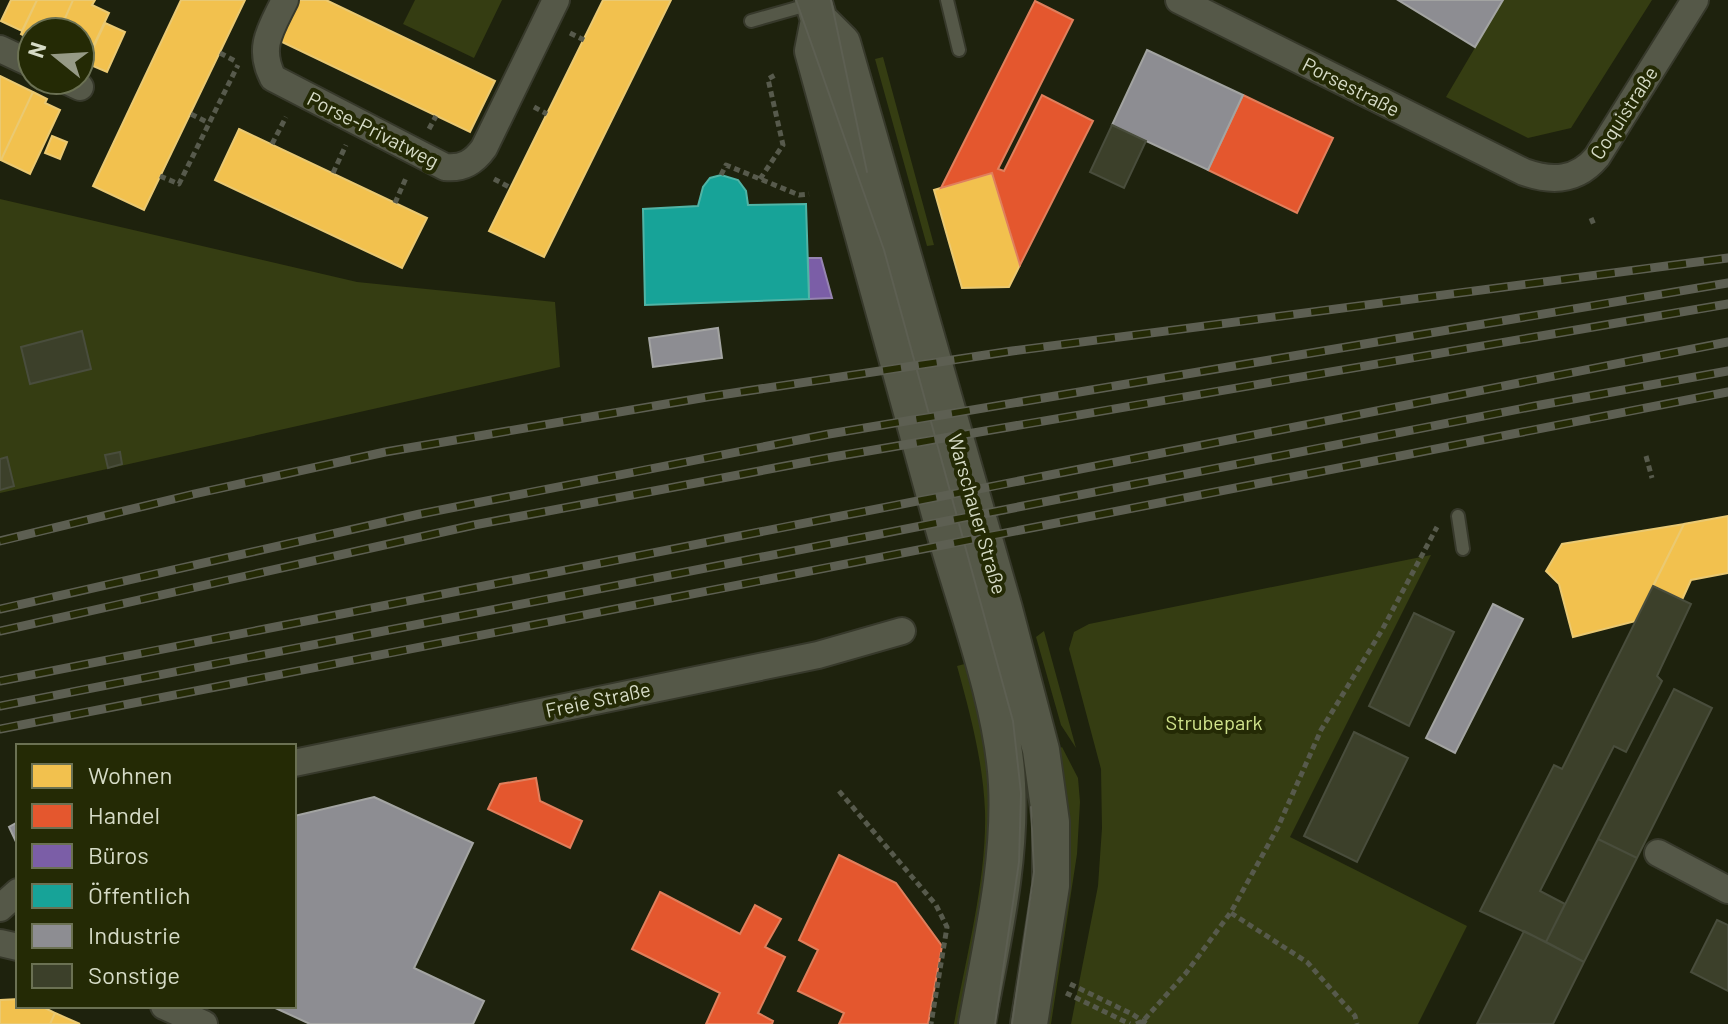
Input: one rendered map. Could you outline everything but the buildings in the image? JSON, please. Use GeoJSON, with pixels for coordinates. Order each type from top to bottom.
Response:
{"type":"FeatureCollection","features":[{"type":"Feature","properties":{"kind":"main road","name":"Warschauer Straße"},"geometry":{"type":"LineString","coordinates":[[815,8],[813,51],[869,262],[986,671],[1003,754],[1008,832],[977,1024]]}},
{"type":"Feature","properties":{"kind":"main road","name":"Warschauer Straße"},"geometry":{"type":"LineString","coordinates":[[815,8],[842,43],[1000,594],[1041,750],[1051,822],[1051,886],[1029,1024]]}},
{"type":"Feature","properties":{"kind":"street"},"geometry":{"type":"LineString","coordinates":[[266,63],[265,47],[285,0]]}},
{"type":"Feature","properties":{"kind":"street","name":"Porse-Privatweg"},"geometry":{"type":"LineString","coordinates":[[266,63],[273,78],[287,86],[445,167],[456,168],[467,165],[484,148],[556,0]]}},
{"type":"Feature","properties":{"kind":"street","name":"Porsestraße"},"geometry":{"type":"LineString","coordinates":[[1179,0],[1524,172]]}},
{"type":"Feature","properties":{"kind":"street","name":"Coquistraße"},"geometry":{"type":"LineString","coordinates":[[1524,172],[1544,179],[1563,179],[1587,169],[1695,0]]}},
{"type":"Feature","properties":{"kind":"street","name":"Freie Straße"},"geometry":{"type":"LineString","coordinates":[[296,763],[818,655],[902,631]]}},
{"type":"Feature","properties":{"kind":"street"},"geometry":{"type":"LineString","coordinates":[[1658,853],[1728,890]]}},
{"type":"Feature","properties":{"kind":"street"},"geometry":{"type":"LineString","coordinates":[[0,908],[16,894]]}},
{"type":"Feature","properties":{"kind":"street"},"geometry":{"type":"LineString","coordinates":[[168,1008],[204,1024]]}},
{"type":"Feature","properties":{"kind":"lane"},"geometry":{"type":"LineString","coordinates":[[947,0],[959,50]]}},
{"type":"Feature","properties":{"kind":"lane"},"geometry":{"type":"LineString","coordinates":[[751,21],[815,8]]}},
{"type":"Feature","properties":{"kind":"lane"},"geometry":{"type":"LineString","coordinates":[[1458,516],[1463,549]]}},
{"type":"Feature","properties":{"kind":"path"},"geometry":{"type":"LineString","coordinates":[[220,53],[239,63],[266,63]]}},
{"type":"Feature","properties":{"kind":"path"},"geometry":{"type":"LineString","coordinates":[[160,176],[179,184],[239,63]]}},
{"type":"Feature","properties":{"kind":"path"},"geometry":{"type":"LineString","coordinates":[[760,179],[783,145],[768,79],[777,74]]}},
{"type":"Feature","properties":{"kind":"path"},"geometry":{"type":"LineString","coordinates":[[191,114],[209,123]]}},
{"type":"Feature","properties":{"kind":"path"},"geometry":{"type":"LineString","coordinates":[[721,175],[726,165],[799,195],[809,194]]}},
{"type":"Feature","properties":{"kind":"path"},"geometry":{"type":"LineString","coordinates":[[1646,456],[1652,478]]}},
{"type":"Feature","properties":{"kind":"path"},"geometry":{"type":"LineString","coordinates":[[1068,983],[1142,1023],[1186,973],[1231,912],[1278,827],[1321,730],[1382,630],[1441,519]]}},
{"type":"Feature","properties":{"kind":"path"},"geometry":{"type":"LineString","coordinates":[[839,791],[936,905],[947,927],[931,1024]]}},
{"type":"Feature","properties":{"kind":"path"},"geometry":{"type":"LineString","coordinates":[[1231,912],[1307,962],[1355,1016],[1357,1024]]}},
{"type":"Feature","properties":{"kind":"path"},"geometry":{"type":"LineString","coordinates":[[1066,993],[1130,1024]]}},
{"type":"Feature","properties":{"kind":"green space"},"geometry":{"type":"Polygon","coordinates":[[[415,0],[502,0],[474,58],[403,24],[415,0]]]}},
{"type":"Feature","properties":{"kind":"green space"},"geometry":{"type":"Polygon","coordinates":[[[1503,0],[1652,0],[1571,128],[1528,138],[1446,97],[1503,0]]]}},
{"type":"Feature","properties":{"kind":"green space"},"geometry":{"type":"Polygon","coordinates":[[[883,57],[934,245],[927,246],[875,59],[883,57]]]}},
{"type":"Feature","properties":{"kind":"green space"},"geometry":{"type":"Polygon","coordinates":[[[0,199],[357,282],[555,302],[560,367],[0,493],[0,199]]]}},
{"type":"Feature","properties":{"kind":"green space","name":"Strubepark"},"geometry":{"type":"Polygon","coordinates":[[[1431,555],[1290,837],[1467,926],[1418,1024],[1071,1024],[1098,886],[1102,828],[1101,769],[1069,649],[1074,632],[1089,624],[1431,555]]]}},
{"type":"Feature","properties":{"kind":"green space"},"geometry":{"type":"Polygon","coordinates":[[[1044,631],[1076,748],[1061,725],[1036,637],[1044,631]]]}},
{"type":"Feature","properties":{"kind":"green space"},"geometry":{"type":"Polygon","coordinates":[[[972,662],[984,706],[994,813],[965,1024],[954,1024],[970,945],[985,837],[979,756],[957,666],[972,662]]]}},
{"type":"Feature","properties":{"kind":"green space"},"geometry":{"type":"Polygon","coordinates":[[[1062,747],[1078,778],[1077,854],[1051,1024],[1040,1024],[1054,751],[1062,747]]]}},
{"type":"Feature","properties":{"kind":"tram line"},"geometry":{"type":"LineString","coordinates":[[796,0],[884,250],[1013,721],[1021,793],[1019,862],[995,1024]]}},
{"type":"Feature","properties":{"kind":"tram line"},"geometry":{"type":"LineString","coordinates":[[831,0],[867,172]]}},
{"type":"Feature","properties":{"kind":"tram line"},"geometry":{"type":"LineString","coordinates":[[1012,1024],[1034,872],[1031,807]]}},
{"type":"Feature","properties":{"kind":"railway"},"geometry":{"type":"LineString","coordinates":[[0,541],[385,452],[707,397],[1012,351],[1728,258]]}},
{"type":"Feature","properties":{"kind":"railway"},"geometry":{"type":"LineString","coordinates":[[0,609],[420,514],[829,434],[1728,283]]}},
{"type":"Feature","properties":{"kind":"railway"},"geometry":{"type":"LineString","coordinates":[[0,631],[474,525],[833,457],[1728,304]]}},
{"type":"Feature","properties":{"kind":"railway"},"geometry":{"type":"LineString","coordinates":[[0,681],[1728,342]]}},
{"type":"Feature","properties":{"kind":"railway"},"geometry":{"type":"LineString","coordinates":[[0,706],[1728,371]]}},
{"type":"Feature","properties":{"kind":"railway"},"geometry":{"type":"LineString","coordinates":[[0,729],[1728,392]]}}]}
